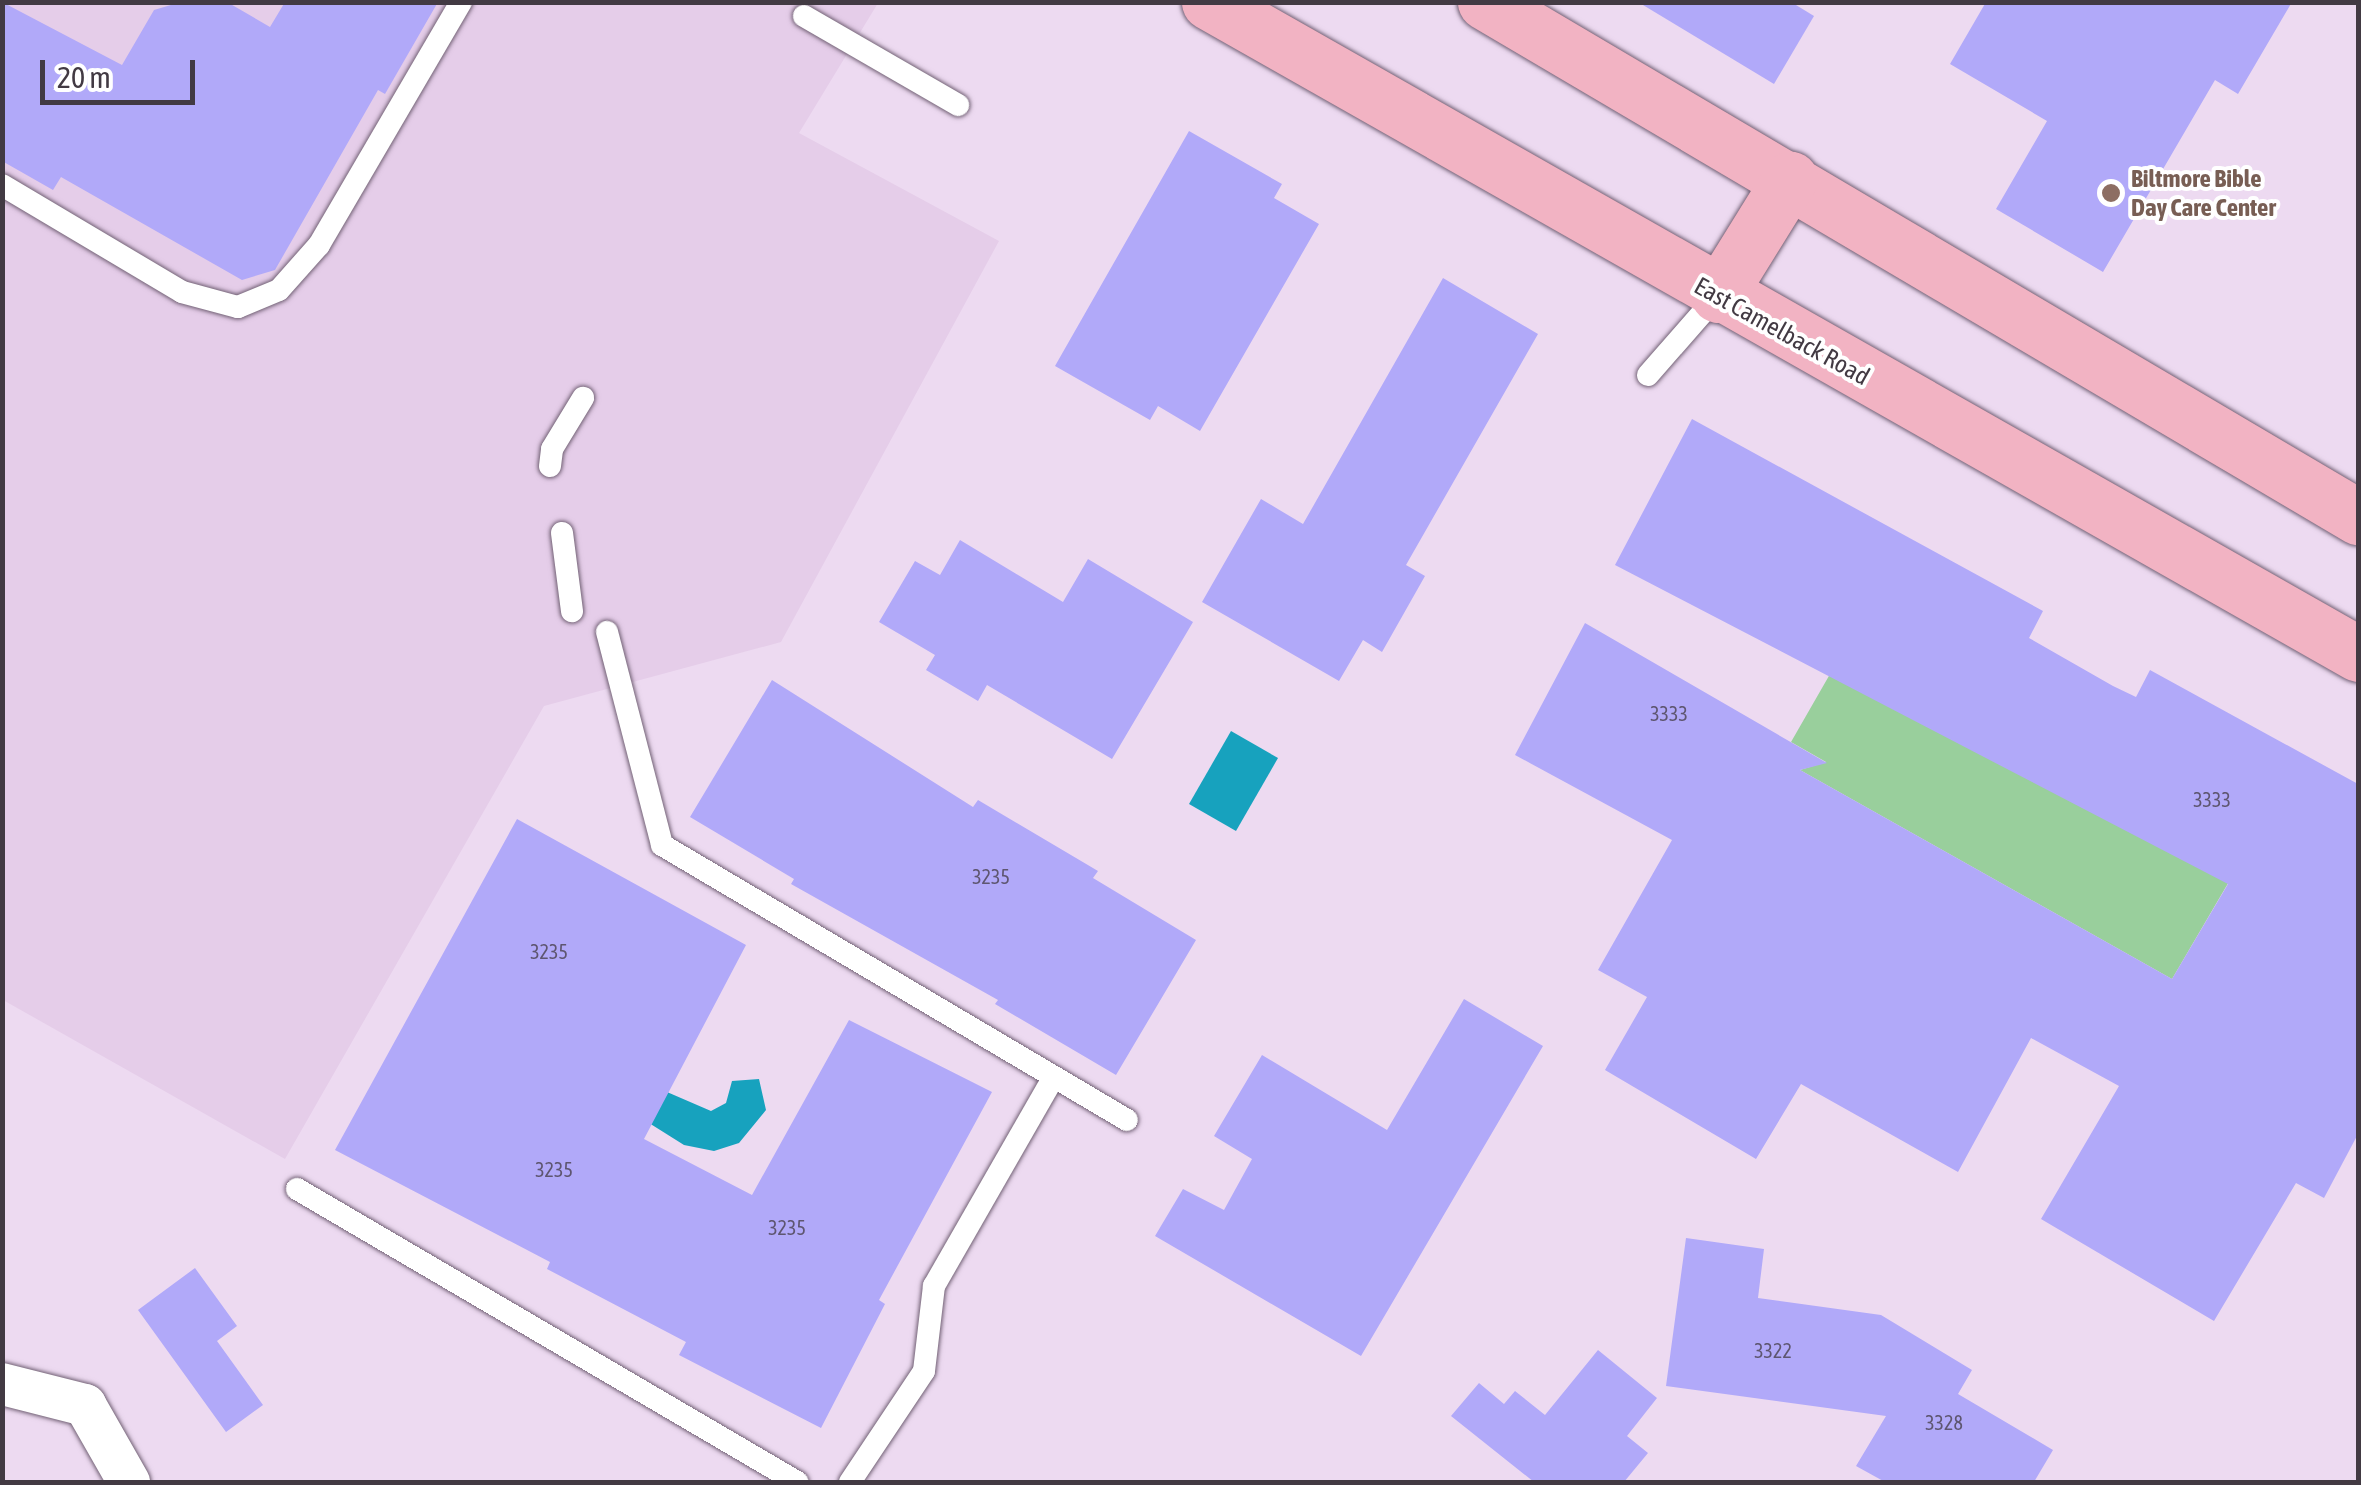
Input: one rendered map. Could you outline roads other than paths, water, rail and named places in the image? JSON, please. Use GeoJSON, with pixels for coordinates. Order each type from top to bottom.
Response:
{"type":"FeatureCollection","features":[{"type":"Feature","properties":{"kind":"main road","name":"East Camelback Road"},"geometry":{"type":"LineString","coordinates":[[1209,2],[1718,295],[2358,654]]}},
{"type":"Feature","properties":{"kind":"main road"},"geometry":{"type":"LineString","coordinates":[[1486,2],[2358,516]]}},
{"type":"Feature","properties":{"kind":"main road"},"geometry":{"type":"LineString","coordinates":[[1718,295],[1790,179]]}},
{"type":"Feature","properties":{"kind":"street"},"geometry":{"type":"LineString","coordinates":[[2,1384],[85,1405],[128,1482]]}},
{"type":"Feature","properties":{"kind":"lane"},"geometry":{"type":"LineString","coordinates":[[2,185],[182,292],[238,307],[279,290],[319,245],[461,2]]}},
{"type":"Feature","properties":{"kind":"lane"},"geometry":{"type":"LineString","coordinates":[[804,16],[958,104]]}},
{"type":"Feature","properties":{"kind":"lane"},"geometry":{"type":"LineString","coordinates":[[1648,375],[1718,295]]}},
{"type":"Feature","properties":{"kind":"lane"},"geometry":{"type":"LineString","coordinates":[[550,466],[552,449],[582,398]]}},
{"type":"Feature","properties":{"kind":"lane"},"geometry":{"type":"LineString","coordinates":[[562,533],[572,612]]}},
{"type":"Feature","properties":{"kind":"lane"},"geometry":{"type":"LineString","coordinates":[[607,632],[662,845],[1127,1120]]}},
{"type":"Feature","properties":{"kind":"lane"},"geometry":{"type":"LineString","coordinates":[[850,1482],[924,1371],[934,1286],[1052,1078]]}},
{"type":"Feature","properties":{"kind":"lane"},"geometry":{"type":"LineString","coordinates":[[297,1189],[796,1482]]}},
{"type":"Feature","properties":{"kind":"water"},"geometry":{"type":"Polygon","coordinates":[[[1231,731],[1278,758],[1236,831],[1189,804],[1231,731]]]}},
{"type":"Feature","properties":{"kind":"water"},"geometry":{"type":"Polygon","coordinates":[[[759,1079],[766,1110],[739,1143],[714,1151],[684,1145],[649,1123],[667,1092],[711,1111],[726,1103],[732,1081],[759,1079]]]}},
{"type":"Feature","properties":{"kind":"place","name":"Biltmore Bible Day Care Center"},"geometry":{"type":"Point","coordinates":[2111,193]}}]}
